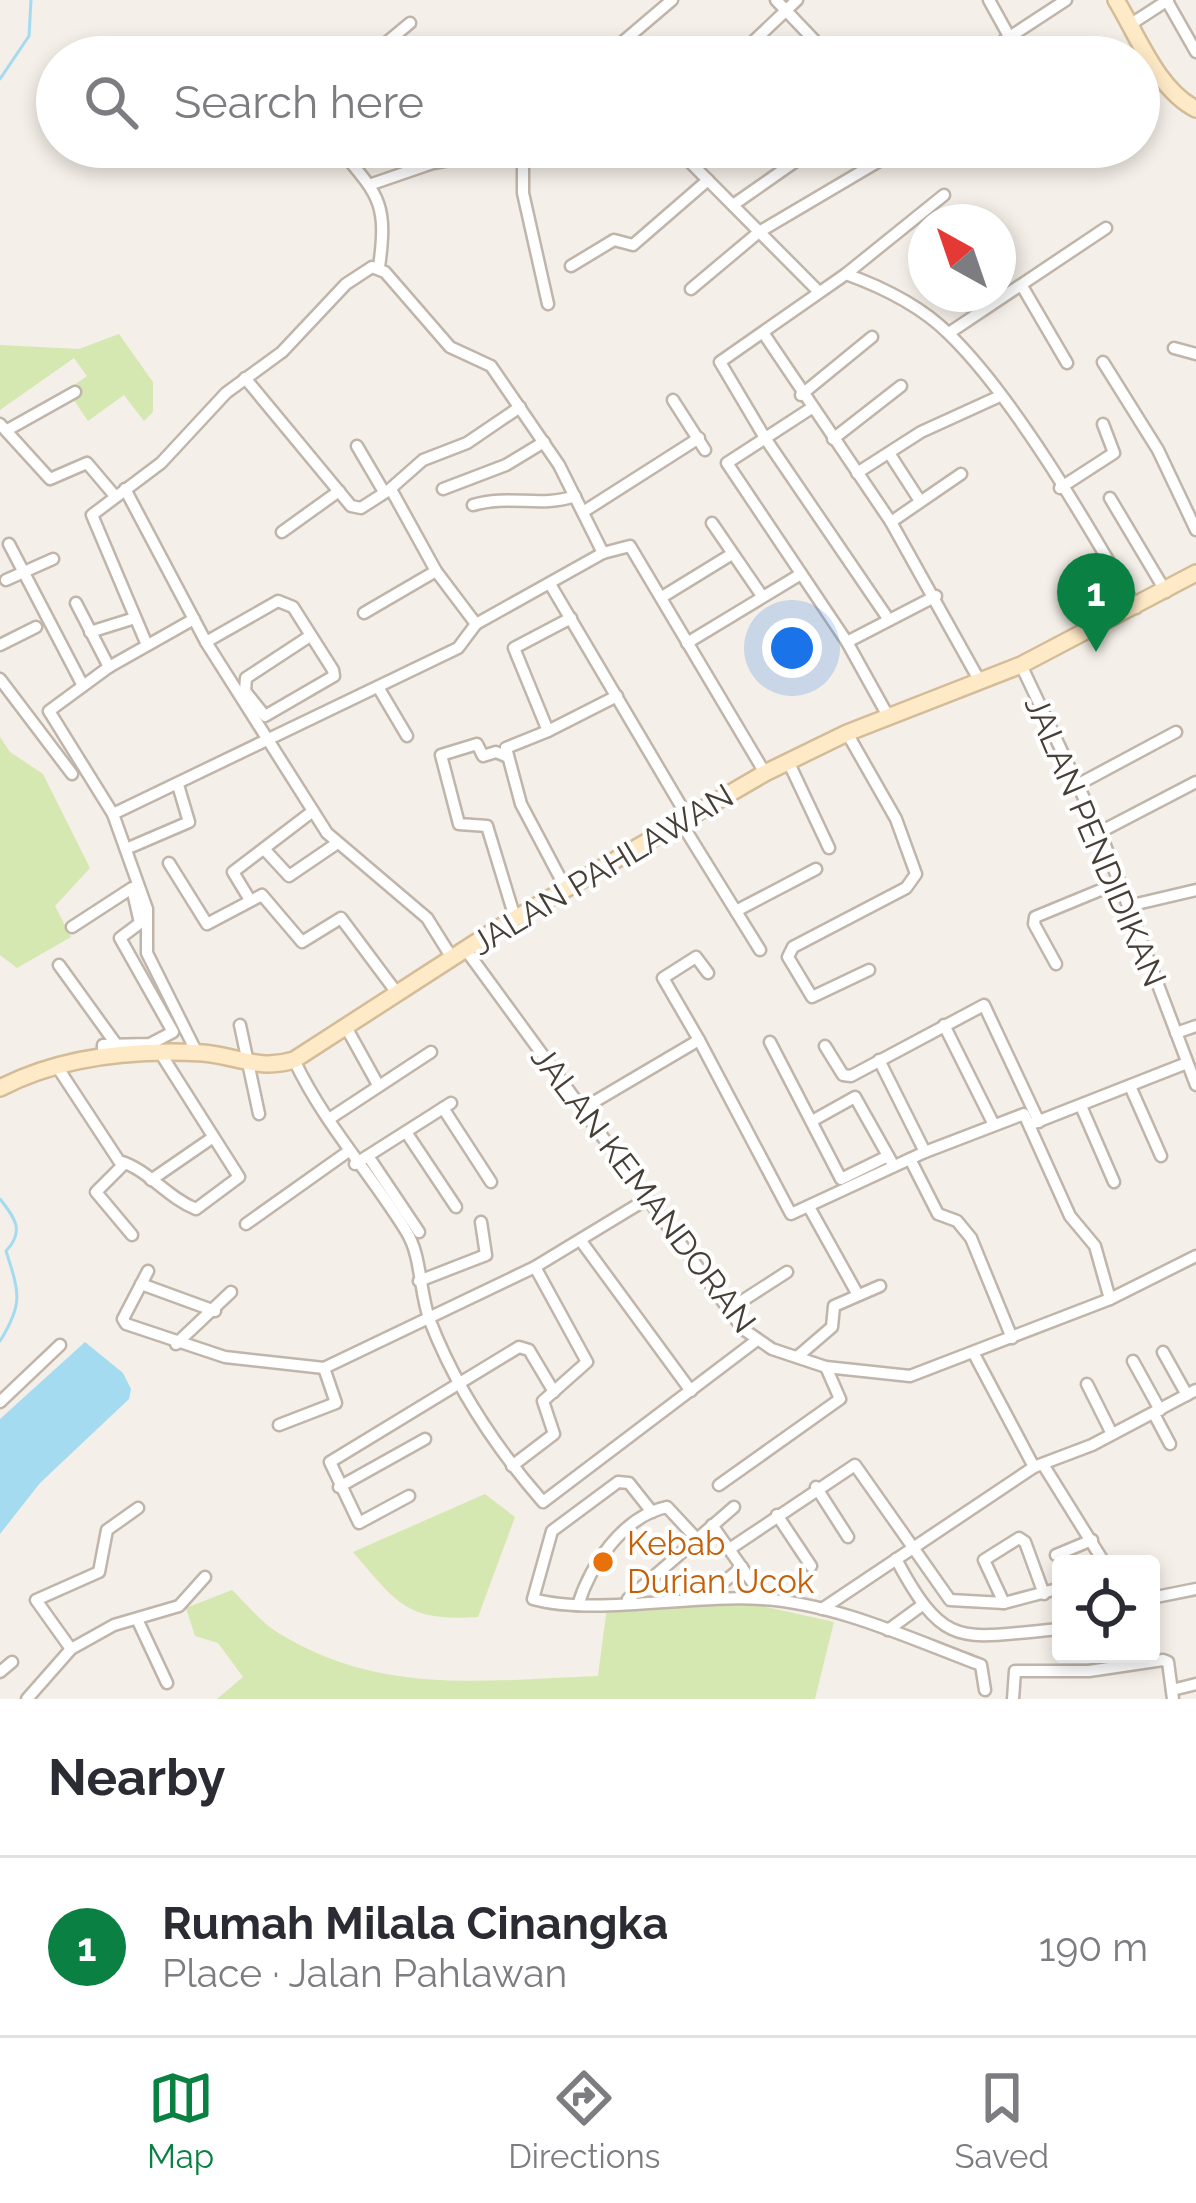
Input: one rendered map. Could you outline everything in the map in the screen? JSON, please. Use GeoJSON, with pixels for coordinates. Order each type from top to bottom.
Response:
{"type":"FeatureCollection","features":[{"type":"Feature","properties":{"kind":"street"},"geometry":{"type":"LineString","coordinates":[[630,36],[672,0]]}},
{"type":"Feature","properties":{"kind":"street"},"geometry":{"type":"LineString","coordinates":[[776,0],[809,36]]}},
{"type":"Feature","properties":{"kind":"street"},"geometry":{"type":"LineString","coordinates":[[759,36],[797,0]]}},
{"type":"Feature","properties":{"kind":"street"},"geometry":{"type":"LineString","coordinates":[[989,0],[1009,36]]}},
{"type":"Feature","properties":{"kind":"street"},"geometry":{"type":"LineString","coordinates":[[1013,36],[1066,0]]}},
{"type":"Feature","properties":{"kind":"street"},"geometry":{"type":"LineString","coordinates":[[1116,0],[1139,36]]}},
{"type":"Feature","properties":{"kind":"street"},"geometry":{"type":"LineString","coordinates":[[1131,24],[1167,0],[1196,52]]}},
{"type":"Feature","properties":{"kind":"street"},"geometry":{"type":"LineString","coordinates":[[394,36],[410,23]]}},
{"type":"Feature","properties":{"kind":"street"},"geometry":{"type":"LineString","coordinates":[[1160,70],[1178,98],[1196,109]]}},
{"type":"Feature","properties":{"kind":"street"},"geometry":{"type":"LineString","coordinates":[[356,168],[386,220],[379,267]]}},
{"type":"Feature","properties":{"kind":"street"},"geometry":{"type":"LineString","coordinates":[[369,184],[418,168]]}},
{"type":"Feature","properties":{"kind":"street"},"geometry":{"type":"LineString","coordinates":[[523,168],[523,193],[548,304]]}},
{"type":"Feature","properties":{"kind":"street"},"geometry":{"type":"LineString","coordinates":[[696,168],[819,292]]}},
{"type":"Feature","properties":{"kind":"street"},"geometry":{"type":"LineString","coordinates":[[733,206],[787,168]]}},
{"type":"Feature","properties":{"kind":"street"},"geometry":{"type":"LineString","coordinates":[[691,289],[759,232],[867,168]]}},
{"type":"Feature","properties":{"kind":"street"},"geometry":{"type":"LineString","coordinates":[[571,266],[614,240],[633,244],[708,180]]}},
{"type":"Feature","properties":{"kind":"street"},"geometry":{"type":"LineString","coordinates":[[889,620],[764,438],[720,362],[846,274],[944,195]]}},
{"type":"Feature","properties":{"kind":"street"},"geometry":{"type":"LineString","coordinates":[[949,333],[1106,228]]}},
{"type":"Feature","properties":{"kind":"street"},"geometry":{"type":"LineString","coordinates":[[147,645],[92,520],[174,450],[244,377],[302,333],[346,284],[379,267]]}},
{"type":"Feature","properties":{"kind":"street"},"geometry":{"type":"LineString","coordinates":[[379,267],[450,346],[491,366],[544,442],[603,553]]}},
{"type":"Feature","properties":{"kind":"street"},"geometry":{"type":"LineString","coordinates":[[846,274],[897,296],[949,333],[1000,396],[1136,608]]}},
{"type":"Feature","properties":{"kind":"street"},"geometry":{"type":"LineString","coordinates":[[1022,286],[1067,363]]}},
{"type":"Feature","properties":{"kind":"street"},"geometry":{"type":"LineString","coordinates":[[764,334],[810,409],[891,522],[978,678]]}},
{"type":"Feature","properties":{"kind":"street"},"geometry":{"type":"LineString","coordinates":[[801,395],[872,338]]}},
{"type":"Feature","properties":{"kind":"street"},"geometry":{"type":"LineString","coordinates":[[1174,348],[1196,353]]}},
{"type":"Feature","properties":{"kind":"street"},"geometry":{"type":"LineString","coordinates":[[1103,362],[1158,450],[1196,530]]}},
{"type":"Feature","properties":{"kind":"street"},"geometry":{"type":"LineString","coordinates":[[244,377],[357,509],[421,462],[467,442],[520,407]]}},
{"type":"Feature","properties":{"kind":"street"},"geometry":{"type":"LineString","coordinates":[[833,439],[901,386]]}},
{"type":"Feature","properties":{"kind":"street"},"geometry":{"type":"LineString","coordinates":[[75,392],[4,427],[50,479],[87,463],[120,493]]}},
{"type":"Feature","properties":{"kind":"street"},"geometry":{"type":"LineString","coordinates":[[857,473],[1000,396]]}},
{"type":"Feature","properties":{"kind":"street"},"geometry":{"type":"LineString","coordinates":[[583,512],[702,444],[673,400]]}},
{"type":"Feature","properties":{"kind":"street"},"geometry":{"type":"LineString","coordinates":[[810,409],[727,463],[848,642],[888,716]]}},
{"type":"Feature","properties":{"kind":"street"},"geometry":{"type":"LineString","coordinates":[[1060,488],[1114,453],[1103,424]]}},
{"type":"Feature","properties":{"kind":"street"},"geometry":{"type":"LineString","coordinates":[[443,488],[506,465],[544,442]]}},
{"type":"Feature","properties":{"kind":"street"},"geometry":{"type":"LineString","coordinates":[[357,446],[407,513],[436,571],[476,624]]}},
{"type":"Feature","properties":{"kind":"street"},"geometry":{"type":"LineString","coordinates":[[416,446],[421,462]]}},
{"type":"Feature","properties":{"kind":"street"},"geometry":{"type":"LineString","coordinates":[[890,453],[920,501]]}},
{"type":"Feature","properties":{"kind":"street"},"geometry":{"type":"LineString","coordinates":[[891,522],[961,474]]}},
{"type":"Feature","properties":{"kind":"street"},"geometry":{"type":"LineString","coordinates":[[282,532],[339,491]]}},
{"type":"Feature","properties":{"kind":"street","name":"JALAN KEMANDORAN"},"geometry":{"type":"LineString","coordinates":[[120,493],[206,641],[335,844],[427,918],[459,954],[582,1109],[728,1310],[758,1340],[826,1367],[910,1376],[1110,1299],[1196,1256]]}},
{"type":"Feature","properties":{"kind":"street"},"geometry":{"type":"LineString","coordinates":[[473,505],[520,499],[549,506],[575,496]]}},
{"type":"Feature","properties":{"kind":"street"},"geometry":{"type":"LineString","coordinates":[[1110,498],[1166,592]]}},
{"type":"Feature","properties":{"kind":"street"},"geometry":{"type":"LineString","coordinates":[[712,523],[761,596]]}},
{"type":"Feature","properties":{"kind":"street"},"geometry":{"type":"LineString","coordinates":[[9,544],[82,685]]}},
{"type":"Feature","properties":{"kind":"street"},"geometry":{"type":"LineString","coordinates":[[113,814],[458,648],[476,624],[603,553],[629,546],[765,773]]}},
{"type":"Feature","properties":{"kind":"street"},"geometry":{"type":"LineString","coordinates":[[662,597],[733,554]]}},
{"type":"Feature","properties":{"kind":"street"},"geometry":{"type":"LineString","coordinates":[[5,580],[53,559]]}},
{"type":"Feature","properties":{"kind":"street"},"geometry":{"type":"LineString","coordinates":[[364,613],[436,571]]}},
{"type":"Feature","properties":{"kind":"street","name":"JALAN PAHLAWAN"},"geometry":{"type":"LineString","coordinates":[[0,1088],[109,1050],[197,1053],[264,1067],[294,1060],[515,918],[765,773],[847,733],[1021,664],[1196,573]]}},
{"type":"Feature","properties":{"kind":"street"},"geometry":{"type":"LineString","coordinates":[[687,643],[801,574]]}},
{"type":"Feature","properties":{"kind":"street"},"geometry":{"type":"LineString","coordinates":[[550,584],[760,950]]}},
{"type":"Feature","properties":{"kind":"street"},"geometry":{"type":"LineString","coordinates":[[848,642],[936,596]]}},
{"type":"Feature","properties":{"kind":"street"},"geometry":{"type":"LineString","coordinates":[[206,641],[278,601],[292,607],[333,670],[332,680],[262,715],[245,691],[246,678],[310,636]]}},
{"type":"Feature","properties":{"kind":"street"},"geometry":{"type":"LineString","coordinates":[[76,603],[109,668]]}},
{"type":"Feature","properties":{"kind":"street"},"geometry":{"type":"LineString","coordinates":[[90,632],[135,618]]}},
{"type":"Feature","properties":{"kind":"street"},"geometry":{"type":"LineString","coordinates":[[548,731],[512,652],[571,618]]}},
{"type":"Feature","properties":{"kind":"street"},"geometry":{"type":"LineString","coordinates":[[72,766],[50,711],[82,685],[194,619]]}},
{"type":"Feature","properties":{"kind":"street"},"geometry":{"type":"LineString","coordinates":[[0,645],[36,626]]}},
{"type":"Feature","properties":{"kind":"street","name":"JALAN PENDIDIKAN"},"geometry":{"type":"LineString","coordinates":[[1021,664],[1100,832],[1196,1085]]}},
{"type":"Feature","properties":{"kind":"street"},"geometry":{"type":"LineString","coordinates":[[0,679],[113,814],[147,909],[147,953],[197,1053]]}},
{"type":"Feature","properties":{"kind":"street"},"geometry":{"type":"LineString","coordinates":[[378,687],[407,736]]}},
{"type":"Feature","properties":{"kind":"street"},"geometry":{"type":"LineString","coordinates":[[566,889],[521,804],[508,745],[548,731],[617,696]]}},
{"type":"Feature","properties":{"kind":"street"},"geometry":{"type":"LineString","coordinates":[[1078,784],[1176,732]]}},
{"type":"Feature","properties":{"kind":"street"},"geometry":{"type":"LineString","coordinates":[[847,733],[896,819],[916,874],[906,888],[793,947],[788,957],[812,997],[868,970]]}},
{"type":"Feature","properties":{"kind":"street"},"geometry":{"type":"LineString","coordinates":[[508,758],[496,752],[483,756],[477,744],[441,754],[459,824],[487,826],[515,918]]}},
{"type":"Feature","properties":{"kind":"street"},"geometry":{"type":"LineString","coordinates":[[788,761],[829,848]]}},
{"type":"Feature","properties":{"kind":"street"},"geometry":{"type":"LineString","coordinates":[[1100,832],[1196,782]]}},
{"type":"Feature","properties":{"kind":"street"},"geometry":{"type":"LineString","coordinates":[[126,849],[189,822],[178,785]]}},
{"type":"Feature","properties":{"kind":"street"},"geometry":{"type":"LineString","coordinates":[[250,900],[233,872],[313,811]]}},
{"type":"Feature","properties":{"kind":"street"},"geometry":{"type":"LineString","coordinates":[[266,851],[289,876],[335,844]]}},
{"type":"Feature","properties":{"kind":"street"},"geometry":{"type":"LineString","coordinates":[[169,863],[207,924],[266,896],[302,942],[341,918],[397,993]]}},
{"type":"Feature","properties":{"kind":"street"},"geometry":{"type":"LineString","coordinates":[[736,911],[816,869]]}},
{"type":"Feature","properties":{"kind":"street"},"geometry":{"type":"LineString","coordinates":[[1056,964],[1035,917],[1120,882]]}},
{"type":"Feature","properties":{"kind":"street"},"geometry":{"type":"LineString","coordinates":[[59,965],[109,1050],[150,1044],[173,1032],[120,938],[140,923],[132,888],[72,927]]}},
{"type":"Feature","properties":{"kind":"street"},"geometry":{"type":"LineString","coordinates":[[1128,906],[1196,890]]}},
{"type":"Feature","properties":{"kind":"street"},"geometry":{"type":"LineString","coordinates":[[708,974],[696,957],[663,978],[787,1211],[809,1207],[891,1161]]}},
{"type":"Feature","properties":{"kind":"street"},"geometry":{"type":"LineString","coordinates":[[825,1046],[843,1075],[850,1076],[944,1025],[988,1008],[1070,1216],[1095,1246],[1110,1299]]}},
{"type":"Feature","properties":{"kind":"street"},"geometry":{"type":"LineString","coordinates":[[240,1025],[259,1114]]}},
{"type":"Feature","properties":{"kind":"street"},"geometry":{"type":"LineString","coordinates":[[944,1025],[993,1123]]}},
{"type":"Feature","properties":{"kind":"street"},"geometry":{"type":"LineString","coordinates":[[1176,1034],[1196,1026]]}},
{"type":"Feature","properties":{"kind":"street"},"geometry":{"type":"LineString","coordinates":[[346,1028],[377,1083]]}},
{"type":"Feature","properties":{"kind":"street"},"geometry":{"type":"LineString","coordinates":[[582,1109],[699,1040]]}},
{"type":"Feature","properties":{"kind":"street"},"geometry":{"type":"LineString","coordinates":[[770,1042],[842,1179],[910,1159],[1022,1113],[1035,1123]]}},
{"type":"Feature","properties":{"kind":"street"},"geometry":{"type":"LineString","coordinates":[[332,1117],[377,1083],[431,1052]]}},
{"type":"Feature","properties":{"kind":"street"},"geometry":{"type":"LineString","coordinates":[[56,1065],[124,1164],[138,1166],[171,1198],[196,1209],[237,1181],[161,1054]]}},
{"type":"Feature","properties":{"kind":"street"},"geometry":{"type":"LineString","coordinates":[[294,1060],[346,1153],[405,1229],[430,1319],[460,1384],[512,1466],[546,1503],[758,1340]]}},
{"type":"Feature","properties":{"kind":"street"},"geometry":{"type":"LineString","coordinates":[[879,1060],[925,1151]]}},
{"type":"Feature","properties":{"kind":"street"},"geometry":{"type":"LineString","coordinates":[[1035,1123],[1187,1063]]}},
{"type":"Feature","properties":{"kind":"street"},"geometry":{"type":"LineString","coordinates":[[1130,1086],[1161,1156]]}},
{"type":"Feature","properties":{"kind":"street"},"geometry":{"type":"LineString","coordinates":[[812,1121],[855,1097],[891,1161]]}},
{"type":"Feature","properties":{"kind":"street"},"geometry":{"type":"LineString","coordinates":[[355,1164],[447,1106],[491,1182]]}},
{"type":"Feature","properties":{"kind":"street"},"geometry":{"type":"LineString","coordinates":[[1081,1106],[1114,1182]]}},
{"type":"Feature","properties":{"kind":"street"},"geometry":{"type":"LineString","coordinates":[[406,1132],[455,1207]]}},
{"type":"Feature","properties":{"kind":"street"},"geometry":{"type":"LineString","coordinates":[[151,1180],[212,1138]]}},
{"type":"Feature","properties":{"kind":"street"},"geometry":{"type":"LineString","coordinates":[[246,1224],[346,1153]]}},
{"type":"Feature","properties":{"kind":"street"},"geometry":{"type":"LineString","coordinates":[[368,1156],[419,1232]]}},
{"type":"Feature","properties":{"kind":"street"},"geometry":{"type":"LineString","coordinates":[[910,1159],[938,1214],[957,1221],[970,1238],[1012,1338]]}},
{"type":"Feature","properties":{"kind":"street"},"geometry":{"type":"LineString","coordinates":[[124,1164],[96,1192],[132,1235]]}},
{"type":"Feature","properties":{"kind":"street"},"geometry":{"type":"LineString","coordinates":[[148,1270],[124,1323],[225,1358],[324,1368],[535,1267],[647,1198]]}},
{"type":"Feature","properties":{"kind":"street"},"geometry":{"type":"LineString","coordinates":[[809,1207],[858,1295]]}},
{"type":"Feature","properties":{"kind":"street"},"geometry":{"type":"LineString","coordinates":[[419,1281],[488,1253],[481,1222]]}},
{"type":"Feature","properties":{"kind":"street"},"geometry":{"type":"LineString","coordinates":[[580,1240],[691,1391]]}},
{"type":"Feature","properties":{"kind":"street"},"geometry":{"type":"LineString","coordinates":[[512,1466],[556,1429],[542,1407],[587,1362],[535,1267]]}},
{"type":"Feature","properties":{"kind":"street"},"geometry":{"type":"LineString","coordinates":[[728,1310],[787,1272]]}},
{"type":"Feature","properties":{"kind":"street"},"geometry":{"type":"LineString","coordinates":[[141,1284],[215,1311]]}},
{"type":"Feature","properties":{"kind":"street"},"geometry":{"type":"LineString","coordinates":[[797,1357],[832,1327],[832,1308],[880,1286]]}},
{"type":"Feature","properties":{"kind":"street"},"geometry":{"type":"LineString","coordinates":[[176,1344],[231,1292]]}},
{"type":"Feature","properties":{"kind":"street"},"geometry":{"type":"LineString","coordinates":[[0,1402],[60,1345]]}},
{"type":"Feature","properties":{"kind":"street"},"geometry":{"type":"LineString","coordinates":[[409,1496],[359,1523],[339,1487],[332,1460],[523,1347],[554,1392]]}},
{"type":"Feature","properties":{"kind":"street"},"geometry":{"type":"LineString","coordinates":[[821,1609],[1039,1466],[1191,1393],[1163,1352]]}},
{"type":"Feature","properties":{"kind":"street"},"geometry":{"type":"LineString","coordinates":[[974,1354],[1039,1466],[1101,1555]]}},
{"type":"Feature","properties":{"kind":"street"},"geometry":{"type":"LineString","coordinates":[[1133,1361],[1170,1444]]}},
{"type":"Feature","properties":{"kind":"street"},"geometry":{"type":"LineString","coordinates":[[719,1485],[837,1403],[841,1391],[826,1367]]}},
{"type":"Feature","properties":{"kind":"street"},"geometry":{"type":"LineString","coordinates":[[279,1425],[336,1402],[324,1368]]}},
{"type":"Feature","properties":{"kind":"street"},"geometry":{"type":"LineString","coordinates":[[1088,1384],[1112,1434]]}},
{"type":"Feature","properties":{"kind":"street"},"geometry":{"type":"LineString","coordinates":[[339,1487],[425,1439]]}},
{"type":"Feature","properties":{"kind":"street"},"geometry":{"type":"LineString","coordinates":[[731,1547],[851,1465],[858,1467],[950,1600],[1004,1603],[1052,1591]]}},
{"type":"Feature","properties":{"kind":"street"},"geometry":{"type":"LineString","coordinates":[[652,1512],[628,1483],[618,1482],[552,1531],[531,1596],[578,1605],[764,1599],[821,1609],[969,1661],[983,1669],[985,1690]]}},
{"type":"Feature","properties":{"kind":"street"},"geometry":{"type":"LineString","coordinates":[[816,1487],[848,1537]]}},
{"type":"Feature","properties":{"kind":"street"},"geometry":{"type":"LineString","coordinates":[[578,1605],[596,1558],[652,1512],[667,1507],[695,1537]]}},
{"type":"Feature","properties":{"kind":"street"},"geometry":{"type":"LineString","coordinates":[[626,1600],[734,1507]]}},
{"type":"Feature","properties":{"kind":"street"},"geometry":{"type":"LineString","coordinates":[[70,1649],[36,1600],[100,1572],[107,1530],[138,1508]]}},
{"type":"Feature","properties":{"kind":"street"},"geometry":{"type":"LineString","coordinates":[[777,1515],[811,1566]]}},
{"type":"Feature","properties":{"kind":"street"},"geometry":{"type":"LineString","coordinates":[[712,1525],[764,1599]]}},
{"type":"Feature","properties":{"kind":"street"},"geometry":{"type":"LineString","coordinates":[[1004,1603],[982,1554],[1023,1538],[1045,1594]]}},
{"type":"Feature","properties":{"kind":"street"},"geometry":{"type":"LineString","coordinates":[[1058,1555],[1092,1540]]}},
{"type":"Feature","properties":{"kind":"street"},"geometry":{"type":"LineString","coordinates":[[896,1559],[920,1606],[939,1625],[976,1636],[1052,1630]]}},
{"type":"Feature","properties":{"kind":"street"},"geometry":{"type":"LineString","coordinates":[[703,1599],[742,1567]]}},
{"type":"Feature","properties":{"kind":"street"},"geometry":{"type":"LineString","coordinates":[[27,1699],[70,1649],[179,1606],[206,1577]]}},
{"type":"Feature","properties":{"kind":"street"},"geometry":{"type":"LineString","coordinates":[[1160,1596],[1196,1589]]}},
{"type":"Feature","properties":{"kind":"street"},"geometry":{"type":"LineString","coordinates":[[888,1630],[920,1606]]}},
{"type":"Feature","properties":{"kind":"street"},"geometry":{"type":"LineString","coordinates":[[137,1619],[167,1684]]}},
{"type":"Feature","properties":{"kind":"street"},"geometry":{"type":"LineString","coordinates":[[969,1661],[976,1636]]}},
{"type":"Feature","properties":{"kind":"street"},"geometry":{"type":"LineString","coordinates":[[1013,1699],[1015,1671],[1130,1668],[1163,1660],[1172,1695],[1196,1684]]}},
{"type":"Feature","properties":{"kind":"street"},"geometry":{"type":"LineString","coordinates":[[0,1672],[12,1662]]}},
{"type":"Feature","properties":{"kind":"green space"},"geometry":{"type":"Polygon","coordinates":[[[119,334],[153,382],[153,412],[144,421],[124,395],[88,421],[67,390],[87,376],[74,358],[0,410],[0,345],[79,349],[119,334]]]}},
{"type":"Feature","properties":{"kind":"green space"},"geometry":{"type":"Polygon","coordinates":[[[0,737],[10,752],[43,774],[90,868],[55,906],[71,937],[17,968],[0,955],[0,737]]]}},
{"type":"Feature","properties":{"kind":"green space"},"geometry":{"type":"Polygon","coordinates":[[[485,1494],[515,1517],[478,1617],[434,1616],[405,1606],[353,1552],[485,1494]]]}},
{"type":"Feature","properties":{"kind":"green space"},"geometry":{"type":"Polygon","coordinates":[[[232,1590],[273,1630],[318,1654],[396,1676],[435,1680],[598,1676],[607,1607],[758,1605],[834,1622],[815,1699],[217,1699],[243,1677],[218,1643],[195,1636],[186,1608],[232,1590]]]}},
{"type":"Feature","properties":{"kind":"water"},"geometry":{"type":"Polygon","coordinates":[[[85,1342],[123,1373],[131,1389],[129,1399],[40,1483],[0,1534],[0,1419],[85,1342]]]}},
{"type":"Feature","properties":{"kind":"waterway"},"geometry":{"type":"LineString","coordinates":[[0,79],[29,36],[31,0]]}},
{"type":"Feature","properties":{"kind":"waterway"},"geometry":{"type":"LineString","coordinates":[[0,1199],[16,1225],[6,1251],[17,1297],[0,1341]]}},
{"type":"Feature","properties":{"kind":"place","name":"Rumah Milala Cinangka"},"geometry":{"type":"Point","coordinates":[1096,652]}},
{"type":"Feature","properties":{"kind":"place","name":"Kebab Durian Ucok"},"geometry":{"type":"Point","coordinates":[603,1562]}}]}
